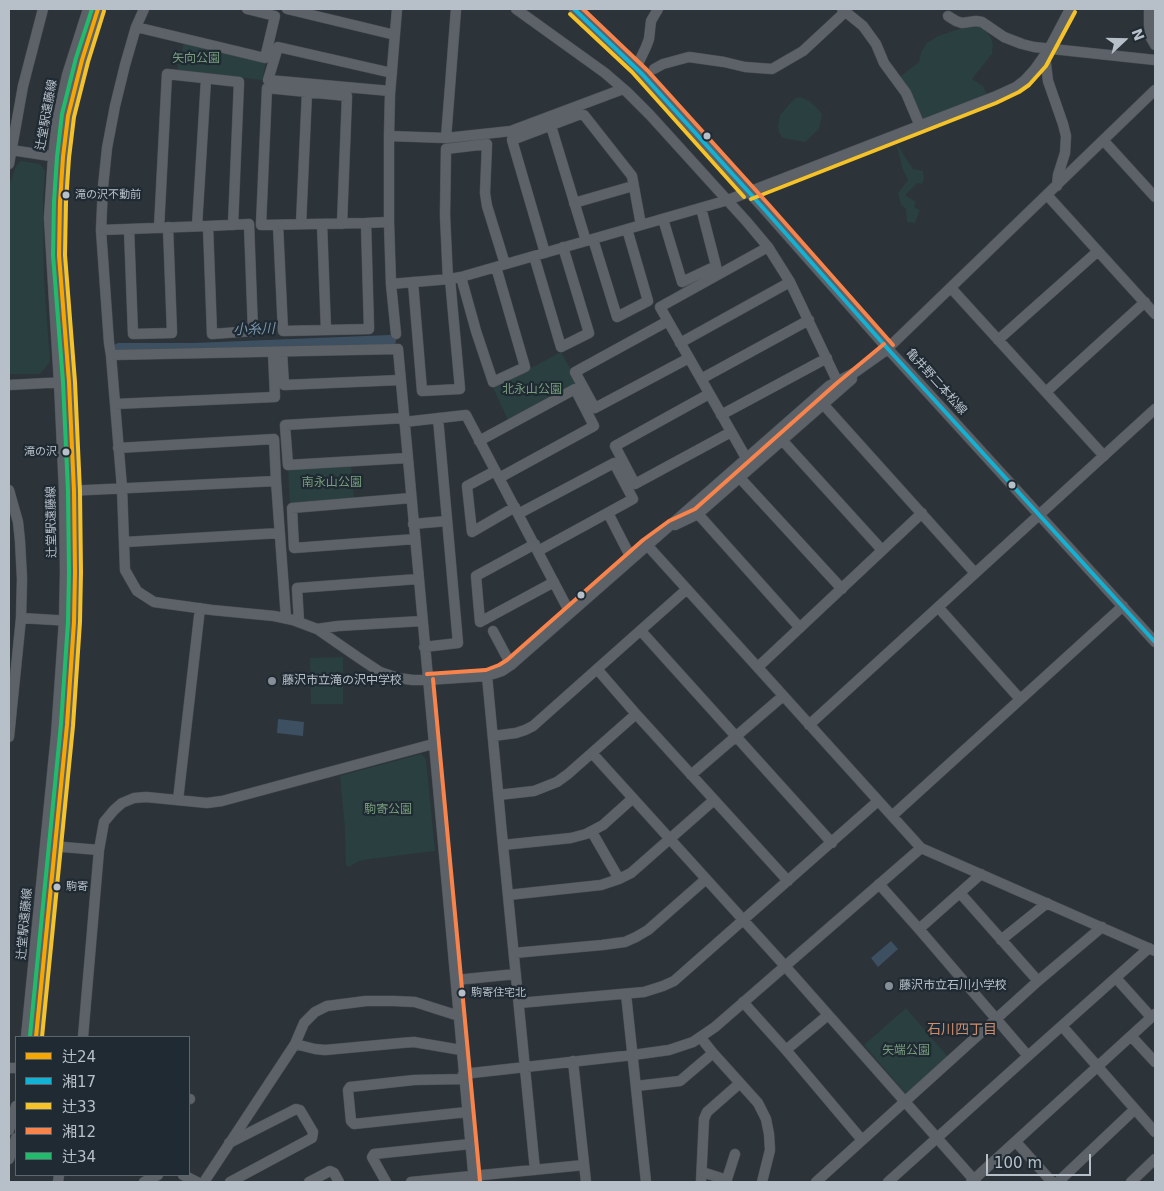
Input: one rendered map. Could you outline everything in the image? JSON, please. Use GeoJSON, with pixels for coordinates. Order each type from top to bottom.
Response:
{"type":"FeatureCollection","features":[{"type":"Feature","properties":{"kind":"street"},"geometry":{"type":"LineString","coordinates":[[9,164],[22,86],[43,9]]}},
{"type":"Feature","properties":{"kind":"street","name":"辻堂駅遠藤線"},"geometry":{"type":"LineString","coordinates":[[58,157],[57,122],[67,75],[88,9]]}},
{"type":"Feature","properties":{"kind":"street","name":"辻堂駅遠藤線"},"geometry":{"type":"LineString","coordinates":[[36,1036],[56,735],[69,621],[65,572],[69,491],[64,383],[48,218],[58,157],[82,60],[98,9]]}},
{"type":"Feature","properties":{"kind":"street"},"geometry":{"type":"LineString","coordinates":[[144,9],[136,27],[121,81],[107,148],[101,230],[122,488],[125,570],[137,591],[154,602],[286,618],[317,629],[380,672],[406,679],[427,680],[488,676],[502,671],[511,665],[647,545],[748,462],[829,386],[839,384]]}},
{"type":"Feature","properties":{"kind":"street"},"geometry":{"type":"LineString","coordinates":[[136,27],[265,58],[275,16],[247,9]]}},
{"type":"Feature","properties":{"kind":"street"},"geometry":{"type":"LineString","coordinates":[[390,91],[268,80],[278,47],[275,41],[283,10],[287,9],[395,35]]}},
{"type":"Feature","properties":{"kind":"street"},"geometry":{"type":"LineString","coordinates":[[396,334],[391,284],[389,136],[390,91],[397,9]]}},
{"type":"Feature","properties":{"kind":"street"},"geometry":{"type":"LineString","coordinates":[[446,138],[456,9]]}},
{"type":"Feature","properties":{"kind":"street"},"geometry":{"type":"LineString","coordinates":[[517,9],[623,88],[728,200],[768,247],[790,282],[839,384]]}},
{"type":"Feature","properties":{"kind":"street","name":"亀井野二本松線"},"geometry":{"type":"LineString","coordinates":[[574,9],[636,68],[888,349],[1155,642]]}},
{"type":"Feature","properties":{"kind":"street"},"geometry":{"type":"LineString","coordinates":[[636,68],[649,39],[651,21],[658,9]]}},
{"type":"Feature","properties":{"kind":"street"},"geometry":{"type":"LineString","coordinates":[[1057,34],[1063,9]]}},
{"type":"Feature","properties":{"kind":"street"},"geometry":{"type":"LineString","coordinates":[[391,284],[449,280],[728,200],[994,97],[1016,87],[1035,69],[1047,52],[1070,9]]}},
{"type":"Feature","properties":{"kind":"street"},"geometry":{"type":"LineString","coordinates":[[1149,9],[1151,38],[1155,45]]}},
{"type":"Feature","properties":{"kind":"street"},"geometry":{"type":"LineString","coordinates":[[654,69],[663,64],[689,57],[745,67],[772,69],[803,52],[844,10],[863,26],[876,44],[884,63],[906,93],[920,126]]}},
{"type":"Feature","properties":{"kind":"street"},"geometry":{"type":"LineString","coordinates":[[948,16],[956,21],[982,22],[1004,37],[1047,52],[1155,60]]}},
{"type":"Feature","properties":{"kind":"street"},"geometry":{"type":"LineString","coordinates":[[278,47],[392,73]]}},
{"type":"Feature","properties":{"kind":"street"},"geometry":{"type":"LineString","coordinates":[[1047,52],[1048,81],[1066,136],[1065,153],[1058,175],[1057,186]]}},
{"type":"Feature","properties":{"kind":"street"},"geometry":{"type":"LineString","coordinates":[[129,229],[133,334],[172,333],[164,227],[167,74],[238,82],[233,225]]}},
{"type":"Feature","properties":{"kind":"street"},"geometry":{"type":"LineString","coordinates":[[197,226],[206,79]]}},
{"type":"Feature","properties":{"kind":"street"},"geometry":{"type":"LineString","coordinates":[[342,224],[347,96],[267,88],[261,225],[342,224],[389,222]]}},
{"type":"Feature","properties":{"kind":"street"},"geometry":{"type":"LineString","coordinates":[[389,136],[446,138],[512,130],[623,88]]}},
{"type":"Feature","properties":{"kind":"street"},"geometry":{"type":"LineString","coordinates":[[301,224],[307,92]]}},
{"type":"Feature","properties":{"kind":"street"},"geometry":{"type":"LineString","coordinates":[[647,545],[672,526],[698,514],[740,478],[748,462],[782,440],[823,404],[839,384],[888,349],[1104,140],[1154,95]]}},
{"type":"Feature","properties":{"kind":"street"},"geometry":{"type":"LineString","coordinates":[[545,252],[512,140],[578,115],[584,115],[632,176],[640,225]]}},
{"type":"Feature","properties":{"kind":"street"},"geometry":{"type":"LineString","coordinates":[[551,126],[574,203],[617,317],[648,301],[627,229]]}},
{"type":"Feature","properties":{"kind":"street"},"geometry":{"type":"LineString","coordinates":[[1104,140],[1155,197]]}},
{"type":"Feature","properties":{"kind":"street"},"geometry":{"type":"LineString","coordinates":[[413,282],[422,391],[460,389],[449,280],[445,215],[446,149],[487,144],[485,193],[487,206],[525,366],[493,382],[461,277]]}},
{"type":"Feature","properties":{"kind":"street"},"geometry":{"type":"LineString","coordinates":[[11,150],[58,157]]}},
{"type":"Feature","properties":{"kind":"street"},"geometry":{"type":"LineString","coordinates":[[574,203],[634,186]]}},
{"type":"Feature","properties":{"kind":"street"},"geometry":{"type":"LineString","coordinates":[[1047,195],[1155,314]]}},
{"type":"Feature","properties":{"kind":"street"},"geometry":{"type":"LineString","coordinates":[[663,218],[682,282],[716,266],[701,208]]}},
{"type":"Feature","properties":{"kind":"street"},"geometry":{"type":"LineString","coordinates":[[278,224],[283,331],[370,329],[366,223]]}},
{"type":"Feature","properties":{"kind":"street"},"geometry":{"type":"LineString","coordinates":[[101,230],[249,224],[252,331],[212,334],[208,226]]}},
{"type":"Feature","properties":{"kind":"street"},"geometry":{"type":"LineString","coordinates":[[322,224],[326,330]]}},
{"type":"Feature","properties":{"kind":"street"},"geometry":{"type":"LineString","coordinates":[[534,256],[561,347],[588,333],[563,247]]}},
{"type":"Feature","properties":{"kind":"street"},"geometry":{"type":"LineString","coordinates":[[748,462],[660,307],[768,247]]}},
{"type":"Feature","properties":{"kind":"street"},"geometry":{"type":"LineString","coordinates":[[998,340],[1098,251]]}},
{"type":"Feature","properties":{"kind":"street"},"geometry":{"type":"LineString","coordinates":[[680,343],[790,282]]}},
{"type":"Feature","properties":{"kind":"street"},"geometry":{"type":"LineString","coordinates":[[951,288],[1104,456]]}},
{"type":"Feature","properties":{"kind":"street"},"geometry":{"type":"LineString","coordinates":[[1046,392],[1145,302]]}},
{"type":"Feature","properties":{"kind":"street"},"geometry":{"type":"LineString","coordinates":[[701,380],[809,320]]}},
{"type":"Feature","properties":{"kind":"street"},"geometry":{"type":"LineString","coordinates":[[668,321],[575,372],[595,408],[689,358]]}},
{"type":"Feature","properties":{"kind":"street"},"geometry":{"type":"LineString","coordinates":[[111,355],[398,349],[474,1179]]}},
{"type":"Feature","properties":{"kind":"street"},"geometry":{"type":"LineString","coordinates":[[277,352],[284,385],[400,380]]}},
{"type":"Feature","properties":{"kind":"street"},"geometry":{"type":"LineString","coordinates":[[115,404],[275,397],[277,352]]}},
{"type":"Feature","properties":{"kind":"street"},"geometry":{"type":"LineString","coordinates":[[721,416],[827,358]]}},
{"type":"Feature","properties":{"kind":"street"},"geometry":{"type":"LineString","coordinates":[[9,385],[64,383]]}},
{"type":"Feature","properties":{"kind":"street"},"geometry":{"type":"LineString","coordinates":[[479,441],[575,389],[594,426],[497,475],[467,486],[472,532],[614,462],[633,499],[608,513],[476,576],[480,622],[554,582]]}},
{"type":"Feature","properties":{"kind":"street"},"geometry":{"type":"LineString","coordinates":[[709,394],[615,446],[635,484],[730,432]]}},
{"type":"Feature","properties":{"kind":"street"},"geometry":{"type":"LineString","coordinates":[[823,404],[975,573]]}},
{"type":"Feature","properties":{"kind":"street"},"geometry":{"type":"LineString","coordinates":[[809,725],[1155,409]]}},
{"type":"Feature","properties":{"kind":"street"},"geometry":{"type":"LineString","coordinates":[[407,458],[288,465],[286,425],[404,420],[466,415],[570,613]]}},
{"type":"Feature","properties":{"kind":"street"},"geometry":{"type":"LineString","coordinates":[[424,647],[458,643],[438,418]]}},
{"type":"Feature","properties":{"kind":"street"},"geometry":{"type":"LineString","coordinates":[[118,448],[274,438],[286,618]]}},
{"type":"Feature","properties":{"kind":"street"},"geometry":{"type":"LineString","coordinates":[[782,440],[882,550]]}},
{"type":"Feature","properties":{"kind":"street"},"geometry":{"type":"LineString","coordinates":[[740,478],[842,589]]}},
{"type":"Feature","properties":{"kind":"street"},"geometry":{"type":"LineString","coordinates":[[69,491],[276,481]]}},
{"type":"Feature","properties":{"kind":"street"},"geometry":{"type":"LineString","coordinates":[[9,490],[18,522],[22,579],[21,618],[11,685],[9,737]]}},
{"type":"Feature","properties":{"kind":"street"},"geometry":{"type":"LineString","coordinates":[[411,498],[292,508],[294,548],[415,539]]}},
{"type":"Feature","properties":{"kind":"street"},"geometry":{"type":"LineString","coordinates":[[608,513],[628,552]]}},
{"type":"Feature","properties":{"kind":"street"},"geometry":{"type":"LineString","coordinates":[[758,667],[922,513]]}},
{"type":"Feature","properties":{"kind":"street"},"geometry":{"type":"LineString","coordinates":[[698,514],[800,628]]}},
{"type":"Feature","properties":{"kind":"street"},"geometry":{"type":"LineString","coordinates":[[413,524],[447,521]]}},
{"type":"Feature","properties":{"kind":"street"},"geometry":{"type":"LineString","coordinates":[[125,542],[280,533]]}},
{"type":"Feature","properties":{"kind":"street"},"geometry":{"type":"LineString","coordinates":[[647,545],[921,848],[1152,949],[1116,978],[888,1182]]}},
{"type":"Feature","properties":{"kind":"street"},"geometry":{"type":"LineString","coordinates":[[299,622],[297,588],[418,579]]}},
{"type":"Feature","properties":{"kind":"street"},"geometry":{"type":"LineString","coordinates":[[493,736],[516,733],[533,726],[687,589]]}},
{"type":"Feature","properties":{"kind":"street"},"geometry":{"type":"LineString","coordinates":[[892,816],[1123,606]]}},
{"type":"Feature","properties":{"kind":"street"},"geometry":{"type":"LineString","coordinates":[[938,607],[1020,699]]}},
{"type":"Feature","properties":{"kind":"street"},"geometry":{"type":"LineString","coordinates":[[178,800],[200,608]]}},
{"type":"Feature","properties":{"kind":"street"},"geometry":{"type":"LineString","coordinates":[[21,618],[69,621]]}},
{"type":"Feature","properties":{"kind":"street"},"geometry":{"type":"LineString","coordinates":[[317,629],[422,621]]}},
{"type":"Feature","properties":{"kind":"street"},"geometry":{"type":"LineString","coordinates":[[641,631],[832,843]]}},
{"type":"Feature","properties":{"kind":"street"},"geometry":{"type":"LineString","coordinates":[[494,638],[511,665]]}},
{"type":"Feature","properties":{"kind":"street"},"geometry":{"type":"LineString","coordinates":[[597,669],[788,881]]}},
{"type":"Feature","properties":{"kind":"street"},"geometry":{"type":"LineString","coordinates":[[488,676],[535,1170]]}},
{"type":"Feature","properties":{"kind":"street"},"geometry":{"type":"LineString","coordinates":[[692,775],[783,696]]}},
{"type":"Feature","properties":{"kind":"street"},"geometry":{"type":"LineString","coordinates":[[498,795],[534,791],[557,782],[636,714]]}},
{"type":"Feature","properties":{"kind":"street"},"geometry":{"type":"LineString","coordinates":[[83,1036],[104,822],[122,803],[134,798],[146,797],[207,803],[222,801],[433,744]]}},
{"type":"Feature","properties":{"kind":"street"},"geometry":{"type":"LineString","coordinates":[[592,753],[785,966],[974,1182],[1153,1016],[1116,978]]}},
{"type":"Feature","properties":{"kind":"street"},"geometry":{"type":"LineString","coordinates":[[503,845],[572,838],[592,832],[603,825],[633,798]]}},
{"type":"Feature","properties":{"kind":"street"},"geometry":{"type":"LineString","coordinates":[[508,895],[601,885],[619,879],[631,873],[714,800]]}},
{"type":"Feature","properties":{"kind":"street"},"geometry":{"type":"LineString","coordinates":[[519,1003],[626,994],[654,990],[674,981],[878,801]]}},
{"type":"Feature","properties":{"kind":"street"},"geometry":{"type":"LineString","coordinates":[[592,832],[619,879]]}},
{"type":"Feature","properties":{"kind":"street"},"geometry":{"type":"LineString","coordinates":[[50,846],[100,850]]}},
{"type":"Feature","properties":{"kind":"street","name":"辻堂駅遠藤線"},"geometry":{"type":"LineString","coordinates":[[26,1036],[50,846]]}},
{"type":"Feature","properties":{"kind":"street"},"geometry":{"type":"LineString","coordinates":[[467,1112],[354,1124],[351,1121],[348,1090],[350,1087],[464,1077],[525,1067],[668,1050],[701,1038],[921,848]]}},
{"type":"Feature","properties":{"kind":"street"},"geometry":{"type":"LineString","coordinates":[[919,929],[981,874]]}},
{"type":"Feature","properties":{"kind":"street"},"geometry":{"type":"LineString","coordinates":[[514,953],[625,942],[648,930],[706,879]]}},
{"type":"Feature","properties":{"kind":"street"},"geometry":{"type":"LineString","coordinates":[[879,884],[1028,1056]]}},
{"type":"Feature","properties":{"kind":"street"},"geometry":{"type":"LineString","coordinates":[[960,892],[1038,981]]}},
{"type":"Feature","properties":{"kind":"street"},"geometry":{"type":"LineString","coordinates":[[1001,940],[1047,903]]}},
{"type":"Feature","properties":{"kind":"street"},"geometry":{"type":"LineString","coordinates":[[816,1182],[1038,981],[1102,927]]}},
{"type":"Feature","properties":{"kind":"street"},"geometry":{"type":"LineString","coordinates":[[456,980],[516,974]]}},
{"type":"Feature","properties":{"kind":"street"},"geometry":{"type":"LineString","coordinates":[[626,994],[646,1182]]}},
{"type":"Feature","properties":{"kind":"street"},"geometry":{"type":"LineString","coordinates":[[204,1182],[295,1044],[304,1023],[315,1012],[327,1006],[366,1001],[394,1001],[415,1002],[459,1016]]}},
{"type":"Feature","properties":{"kind":"street"},"geometry":{"type":"LineString","coordinates":[[743,1002],[862,1140]]}},
{"type":"Feature","properties":{"kind":"street"},"geometry":{"type":"LineString","coordinates":[[786,1050],[828,1015]]}},
{"type":"Feature","properties":{"kind":"street"},"geometry":{"type":"LineString","coordinates":[[1062,1026],[1155,1132]]}},
{"type":"Feature","properties":{"kind":"street"},"geometry":{"type":"LineString","coordinates":[[1131,1036],[1155,1062]]}},
{"type":"Feature","properties":{"kind":"street"},"geometry":{"type":"LineString","coordinates":[[701,1038],[758,1103],[766,1119],[770,1134],[770,1150],[762,1182]]}},
{"type":"Feature","properties":{"kind":"street"},"geometry":{"type":"LineString","coordinates":[[295,1044],[325,1050],[414,1042],[461,1050]]}},
{"type":"Feature","properties":{"kind":"street"},"geometry":{"type":"LineString","coordinates":[[636,1086],[680,1081],[713,1053]]}},
{"type":"Feature","properties":{"kind":"street"},"geometry":{"type":"LineString","coordinates":[[573,1062],[586,1182]]}},
{"type":"Feature","properties":{"kind":"street"},"geometry":{"type":"LineString","coordinates":[[735,1154],[726,1181],[702,1177],[704,1119],[707,1112],[740,1083]]}},
{"type":"Feature","properties":{"kind":"street"},"geometry":{"type":"LineString","coordinates":[[9,1130],[15,1109]]}},
{"type":"Feature","properties":{"kind":"street"},"geometry":{"type":"LineString","coordinates":[[228,1144],[296,1109],[300,1110],[313,1132],[312,1138],[230,1182]]}},
{"type":"Feature","properties":{"kind":"street"},"geometry":{"type":"LineString","coordinates":[[1058,1182],[1135,1109]]}},
{"type":"Feature","properties":{"kind":"street"},"geometry":{"type":"LineString","coordinates":[[9,1159],[15,1141]]}},
{"type":"Feature","properties":{"kind":"street"},"geometry":{"type":"LineString","coordinates":[[1016,1142],[1052,1182]]}},
{"type":"Feature","properties":{"kind":"street"},"geometry":{"type":"LineString","coordinates":[[386,1182],[372,1157],[374,1154],[470,1144]]}},
{"type":"Feature","properties":{"kind":"street"},"geometry":{"type":"LineString","coordinates":[[1131,1182],[1155,1159]]}},
{"type":"Feature","properties":{"kind":"street"},"geometry":{"type":"LineString","coordinates":[[411,1182],[474,1179],[584,1165]]}},
{"type":"Feature","properties":{"kind":"street"},"geometry":{"type":"LineString","coordinates":[[309,1182],[330,1171],[334,1173],[339,1182]]}},
{"type":"Feature","properties":{"kind":"street"},"geometry":{"type":"LineString","coordinates":[[144,1182],[156,1176]]}},
{"type":"Feature","properties":{"kind":"street"},"geometry":{"type":"LineString","coordinates":[[185,1176],[198,1182]]}},
{"type":"Feature","properties":{"kind":"green space"},"geometry":{"type":"Polygon","coordinates":[[[977,23],[983,26],[993,45],[992,54],[972,79],[983,86],[987,95],[921,122],[897,79],[919,62],[921,52],[927,43],[938,36],[977,23]]]}},
{"type":"Feature","properties":{"kind":"green space","name":"矢向公園"},"geometry":{"type":"Polygon","coordinates":[[[184,42],[266,63],[262,80],[177,70],[184,42]]]}},
{"type":"Feature","properties":{"kind":"green space"},"geometry":{"type":"Polygon","coordinates":[[[800,97],[809,101],[822,114],[819,129],[805,142],[783,138],[779,133],[778,125],[780,115],[794,99],[800,97]]]}},
{"type":"Feature","properties":{"kind":"green space"},"geometry":{"type":"Polygon","coordinates":[[[896,143],[913,169],[923,171],[924,179],[922,184],[917,183],[905,195],[916,202],[914,207],[920,210],[915,223],[907,222],[906,209],[901,205],[898,193],[908,180],[903,170],[896,143]]]}},
{"type":"Feature","properties":{"kind":"green space"},"geometry":{"type":"Polygon","coordinates":[[[21,161],[40,164],[45,171],[43,200],[44,279],[50,362],[40,374],[9,374],[9,186],[16,166],[21,161]]]}},
{"type":"Feature","properties":{"kind":"green space","name":"北永山公園"},"geometry":{"type":"Polygon","coordinates":[[[561,352],[580,386],[510,424],[493,388],[561,352]]]}},
{"type":"Feature","properties":{"kind":"green space","name":"南永山公園"},"geometry":{"type":"Polygon","coordinates":[[[351,465],[354,498],[290,503],[288,469],[351,465]]]}},
{"type":"Feature","properties":{"kind":"green space"},"geometry":{"type":"Polygon","coordinates":[[[343,657],[343,704],[311,704],[310,658],[343,657]]]}},
{"type":"Feature","properties":{"kind":"green space","name":"駒寄公園"},"geometry":{"type":"Polygon","coordinates":[[[421,754],[426,759],[435,851],[369,859],[359,861],[349,867],[346,865],[340,776],[421,754]]]}},
{"type":"Feature","properties":{"kind":"green space","name":"矢端公園"},"geometry":{"type":"Polygon","coordinates":[[[906,1008],[949,1058],[907,1095],[864,1045],[906,1008]]]}},
{"type":"Feature","properties":{"kind":"water"},"geometry":{"type":"Polygon","coordinates":[[[278,719],[304,722],[303,736],[277,733],[278,719]]]}},
{"type":"Feature","properties":{"kind":"water"},"geometry":{"type":"Polygon","coordinates":[[[891,941],[898,949],[878,967],[871,958],[891,941]]]}},
{"type":"Feature","properties":{"kind":"waterway","name":"小糸川"},"geometry":{"type":"LineString","coordinates":[[119,349],[194,349],[390,341]]}},
{"type":"Feature","properties":{"kind":"transit line","name":"辻34"},"geometry":{"type":"LineString","coordinates":[[30,1036],[61,724],[68,622],[68,491],[63,382],[53,255],[54,202],[62,114],[76,58],[92,9]]}},
{"type":"Feature","properties":{"kind":"transit line","name":"辻24"},"geometry":{"type":"LineString","coordinates":[[36,1036],[67,725],[74,622],[74,491],[69,382],[59,255],[60,202],[68,116],[82,60],[98,9]]}},
{"type":"Feature","properties":{"kind":"transit line","name":"湘17"},"geometry":{"type":"LineString","coordinates":[[574,9],[642,74],[888,349],[1155,642]]}},
{"type":"Feature","properties":{"kind":"transit line","name":"湘12"},"geometry":{"type":"LineString","coordinates":[[583,9],[647,70],[893,345]]}},
{"type":"Feature","properties":{"kind":"transit line","name":"辻33"},"geometry":{"type":"LineString","coordinates":[[42,1036],[73,726],[80,622],[80,491],[75,382],[65,255],[66,202],[74,117],[88,62],[104,11]]}},
{"type":"Feature","properties":{"kind":"transit line","name":"辻33"},"geometry":{"type":"LineString","coordinates":[[751,199],[996,103],[1019,92],[1029,85],[1046,66],[1075,12]]}},
{"type":"Feature","properties":{"kind":"transit line","name":"辻33"},"geometry":{"type":"LineString","coordinates":[[570,14],[632,72],[744,197]]}},
{"type":"Feature","properties":{"kind":"transit line","name":"湘12"},"geometry":{"type":"LineString","coordinates":[[427,674],[486,670],[507,660],[643,540],[669,521],[695,509],[837,383],[884,344]]}},
{"type":"Feature","properties":{"kind":"transit line","name":"湘12"},"geometry":{"type":"LineString","coordinates":[[433,679],[480,1181]]}},
{"type":"Feature","properties":{"kind":"place","name":"滝の沢不動前"},"geometry":{"type":"Point","coordinates":[66,195]}},
{"type":"Feature","properties":{"kind":"place","name":"滝の沢"},"geometry":{"type":"Point","coordinates":[66,452]}},
{"type":"Feature","properties":{"kind":"place","name":"藤沢市立滝の沢中学校"},"geometry":{"type":"Point","coordinates":[272,681]}},
{"type":"Feature","properties":{"kind":"place","name":"駒寄"},"geometry":{"type":"Point","coordinates":[57,887]}},
{"type":"Feature","properties":{"kind":"place","name":"藤沢市立石川小学校"},"geometry":{"type":"Point","coordinates":[889,986]}},
{"type":"Feature","properties":{"kind":"place","name":"駒寄住宅北"},"geometry":{"type":"Point","coordinates":[462,993]}},
{"type":"Feature","properties":{"kind":"district","name":"石川四丁目"},"geometry":{"type":"Point","coordinates":[962,1030]}}]}
